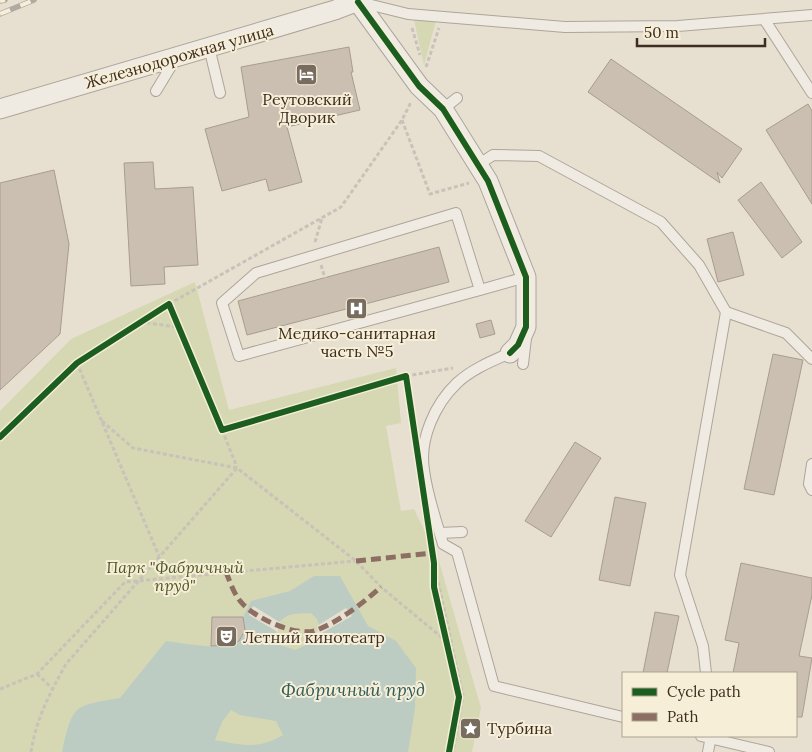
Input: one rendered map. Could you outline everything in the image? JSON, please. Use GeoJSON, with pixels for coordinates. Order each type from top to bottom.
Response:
{"type":"FeatureCollection","features":[{"type":"Feature","properties":{"kind":"street","name":"Железнодорожная улица"},"geometry":{"type":"LineString","coordinates":[[0,109],[209,48],[360,1]]}},
{"type":"Feature","properties":{"kind":"street"},"geometry":{"type":"LineString","coordinates":[[360,1],[419,86],[450,104],[478,165],[488,181],[526,277],[526,327],[518,345],[517,359]]}},
{"type":"Feature","properties":{"kind":"lane"},"geometry":{"type":"LineString","coordinates":[[360,1],[408,14],[565,27],[678,26],[812,15]]}},
{"type":"Feature","properties":{"kind":"lane"},"geometry":{"type":"LineString","coordinates":[[764,19],[812,93]]}},
{"type":"Feature","properties":{"kind":"lane"},"geometry":{"type":"LineString","coordinates":[[209,48],[220,93]]}},
{"type":"Feature","properties":{"kind":"lane"},"geometry":{"type":"LineString","coordinates":[[156,91],[176,57]]}},
{"type":"Feature","properties":{"kind":"lane"},"geometry":{"type":"LineString","coordinates":[[478,165],[493,155],[539,156],[661,222],[699,265],[726,312],[680,575],[704,646],[706,672]]}},
{"type":"Feature","properties":{"kind":"lane"},"geometry":{"type":"LineString","coordinates":[[480,290],[456,213],[256,273],[222,303],[239,356],[480,290],[526,277]]}},
{"type":"Feature","properties":{"kind":"lane"},"geometry":{"type":"LineString","coordinates":[[726,312],[786,333],[812,360]]}},
{"type":"Feature","properties":{"kind":"lane"},"geometry":{"type":"LineString","coordinates":[[517,359],[484,365],[458,383],[437,408],[428,429],[424,446],[423,469],[443,544],[457,552],[494,686],[622,717]]}},
{"type":"Feature","properties":{"kind":"lane"},"geometry":{"type":"LineString","coordinates":[[812,464],[810,484],[812,490]]}},
{"type":"Feature","properties":{"kind":"lane"},"geometry":{"type":"LineString","coordinates":[[440,533],[462,532]]}},
{"type":"Feature","properties":{"kind":"lane"},"geometry":{"type":"LineString","coordinates":[[708,752],[708,737],[768,752]]}},
{"type":"Feature","properties":{"kind":"path"},"geometry":{"type":"LineString","coordinates":[[408,14],[424,73],[443,17]]}},
{"type":"Feature","properties":{"kind":"path"},"geometry":{"type":"LineString","coordinates":[[172,312],[166,306],[341,207],[402,120],[412,100]]}},
{"type":"Feature","properties":{"kind":"path"},"geometry":{"type":"LineString","coordinates":[[314,240],[323,217]]}},
{"type":"Feature","properties":{"kind":"path"},"geometry":{"type":"LineString","coordinates":[[132,327],[148,317]]}},
{"type":"Feature","properties":{"kind":"path"},"geometry":{"type":"LineString","coordinates":[[175,320],[182,336]]}},
{"type":"Feature","properties":{"kind":"path"},"geometry":{"type":"LineString","coordinates":[[140,322],[178,328]]}},
{"type":"Feature","properties":{"kind":"path"},"geometry":{"type":"LineString","coordinates":[[70,370],[85,358]]}},
{"type":"Feature","properties":{"kind":"path"},"geometry":{"type":"LineString","coordinates":[[77,363],[160,556]]}},
{"type":"Feature","properties":{"kind":"path"},"geometry":{"type":"LineString","coordinates":[[397,379],[406,376],[408,385]]}},
{"type":"Feature","properties":{"kind":"path"},"geometry":{"type":"LineString","coordinates":[[102,421],[133,448],[237,468],[356,561],[381,587],[452,646]]}},
{"type":"Feature","properties":{"kind":"path"},"geometry":{"type":"LineString","coordinates":[[218,422],[237,468]]}},
{"type":"Feature","properties":{"kind":"path"},"geometry":{"type":"LineString","coordinates":[[222,430],[231,428]]}},
{"type":"Feature","properties":{"kind":"path"},"geometry":{"type":"LineString","coordinates":[[30,752],[42,708],[66,664],[237,468]]}},
{"type":"Feature","properties":{"kind":"path"},"geometry":{"type":"LineString","coordinates":[[432,553],[463,696],[453,752]]}},
{"type":"Feature","properties":{"kind":"path"},"geometry":{"type":"LineString","coordinates":[[0,689],[36,674],[125,582],[356,561]]}},
{"type":"Feature","properties":{"kind":"path"},"geometry":{"type":"LineString","coordinates":[[434,563],[434,587],[459,697],[449,752]]}},
{"type":"Feature","properties":{"kind":"path"},"geometry":{"type":"LineString","coordinates":[[36,674],[52,688]]}},
{"type":"Feature","properties":{"kind":"green space"},"geometry":{"type":"Polygon","coordinates":[[[414,20],[436,21],[424,65],[414,20]]]}},
{"type":"Feature","properties":{"kind":"green space","name":"Парк \"Фабричный пруд\""},"geometry":{"type":"Polygon","coordinates":[[[195,282],[229,410],[396,368],[401,423],[386,426],[401,511],[414,509],[439,561],[481,708],[472,752],[0,752],[0,411],[71,339],[195,282]]]}},
{"type":"Feature","properties":{"kind":"water","name":"Фабричный пруд"},"geometry":{"type":"Polygon","coordinates":[[[314,576],[340,576],[368,626],[396,641],[416,668],[415,708],[408,752],[62,752],[69,724],[78,710],[93,703],[120,698],[166,641],[204,646],[233,644],[239,641],[243,635],[243,618],[251,601],[290,591],[314,576]],[[311,613],[291,615],[280,621],[275,626],[277,644],[295,650],[315,641],[321,630],[317,619],[311,613]],[[231,710],[222,722],[215,740],[250,745],[265,743],[283,735],[276,721],[240,715],[231,710]]]}},
{"type":"Feature","properties":{"kind":"pier"},"geometry":{"type":"Polygon","coordinates":[[[253,606],[281,623],[278,627],[278,632],[249,615],[253,606]]]}},
{"type":"Feature","properties":{"kind":"pier"},"geometry":{"type":"Polygon","coordinates":[[[346,608],[352,616],[315,637],[318,630],[317,626],[346,608]]]}},
{"type":"Feature","properties":{"kind":"building"},"geometry":{"type":"Polygon","coordinates":[[[349,47],[353,72],[351,72],[360,110],[287,127],[302,182],[269,191],[266,179],[222,191],[205,129],[249,117],[241,67],[349,47]]]}},
{"type":"Feature","properties":{"kind":"building"},"geometry":{"type":"Polygon","coordinates":[[[611,59],[742,149],[722,178],[717,172],[720,183],[588,92],[611,59]]]}},
{"type":"Feature","properties":{"kind":"building"},"geometry":{"type":"Polygon","coordinates":[[[808,104],[812,111],[812,204],[766,130],[808,104]]]}},
{"type":"Feature","properties":{"kind":"building"},"geometry":{"type":"Polygon","coordinates":[[[153,162],[155,189],[193,187],[198,265],[164,267],[165,284],[131,286],[124,163],[153,162]]]}},
{"type":"Feature","properties":{"kind":"building"},"geometry":{"type":"Polygon","coordinates":[[[54,170],[69,244],[60,334],[0,390],[0,183],[54,170]]]}},
{"type":"Feature","properties":{"kind":"building"},"geometry":{"type":"Polygon","coordinates":[[[761,182],[802,242],[782,258],[738,200],[761,182]]]}},
{"type":"Feature","properties":{"kind":"building"},"geometry":{"type":"Polygon","coordinates":[[[733,232],[744,275],[718,282],[707,239],[733,232]]]}},
{"type":"Feature","properties":{"kind":"building"},"geometry":{"type":"Polygon","coordinates":[[[439,247],[449,282],[247,335],[238,301],[439,247]]]}},
{"type":"Feature","properties":{"kind":"building"},"geometry":{"type":"Polygon","coordinates":[[[491,320],[495,334],[480,338],[476,324],[491,320]]]}},
{"type":"Feature","properties":{"kind":"building"},"geometry":{"type":"Polygon","coordinates":[[[773,354],[803,360],[774,495],[744,489],[773,354]]]}},
{"type":"Feature","properties":{"kind":"building"},"geometry":{"type":"Polygon","coordinates":[[[575,442],[601,458],[551,537],[525,521],[575,442]]]}},
{"type":"Feature","properties":{"kind":"building"},"geometry":{"type":"Polygon","coordinates":[[[615,497],[646,503],[630,586],[599,580],[615,497]]]}},
{"type":"Feature","properties":{"kind":"building"},"geometry":{"type":"Polygon","coordinates":[[[741,563],[812,578],[812,595],[799,656],[812,658],[802,717],[797,717],[797,672],[733,672],[739,643],[725,640],[741,563]]]}},
{"type":"Feature","properties":{"kind":"building"},"geometry":{"type":"Polygon","coordinates":[[[655,612],[679,616],[667,672],[643,672],[655,612]]]}},
{"type":"Feature","properties":{"kind":"building"},"geometry":{"type":"Polygon","coordinates":[[[212,617],[243,617],[245,630],[239,641],[230,645],[211,646],[212,617]]]}},
{"type":"Feature","properties":{"kind":"railway"},"geometry":{"type":"LineString","coordinates":[[0,1],[5,0]]}},
{"type":"Feature","properties":{"kind":"railway"},"geometry":{"type":"LineString","coordinates":[[0,14],[34,0]]}},
{"type":"Feature","properties":{"kind":"marked path"},"geometry":{"type":"LineString","coordinates":[[356,561],[433,553]]}},
{"type":"Feature","properties":{"kind":"marked path"},"geometry":{"type":"LineString","coordinates":[[226,572],[236,595],[247,608],[277,625],[288,629],[309,632],[343,617],[381,587]]}},
{"type":"Feature","properties":{"kind":"cycle path"},"geometry":{"type":"LineString","coordinates":[[358,2],[419,86],[443,109],[488,181],[526,277],[526,327],[518,345],[510,353]]}},
{"type":"Feature","properties":{"kind":"cycle path"},"geometry":{"type":"LineString","coordinates":[[0,437],[77,363],[169,304],[222,430],[406,376],[434,563],[434,587],[459,697],[449,752]]}},
{"type":"Feature","properties":{"kind":"place","name":"Реутовский Дворик"},"geometry":{"type":"Point","coordinates":[307,75]}},
{"type":"Feature","properties":{"kind":"place","name":"Медико-санитарная часть №5"},"geometry":{"type":"Point","coordinates":[357,309]}},
{"type":"Feature","properties":{"kind":"place","name":"Летний кинотеатр"},"geometry":{"type":"Point","coordinates":[227,637]}},
{"type":"Feature","properties":{"kind":"place","name":"Турбина"},"geometry":{"type":"Point","coordinates":[471,728]}}]}
